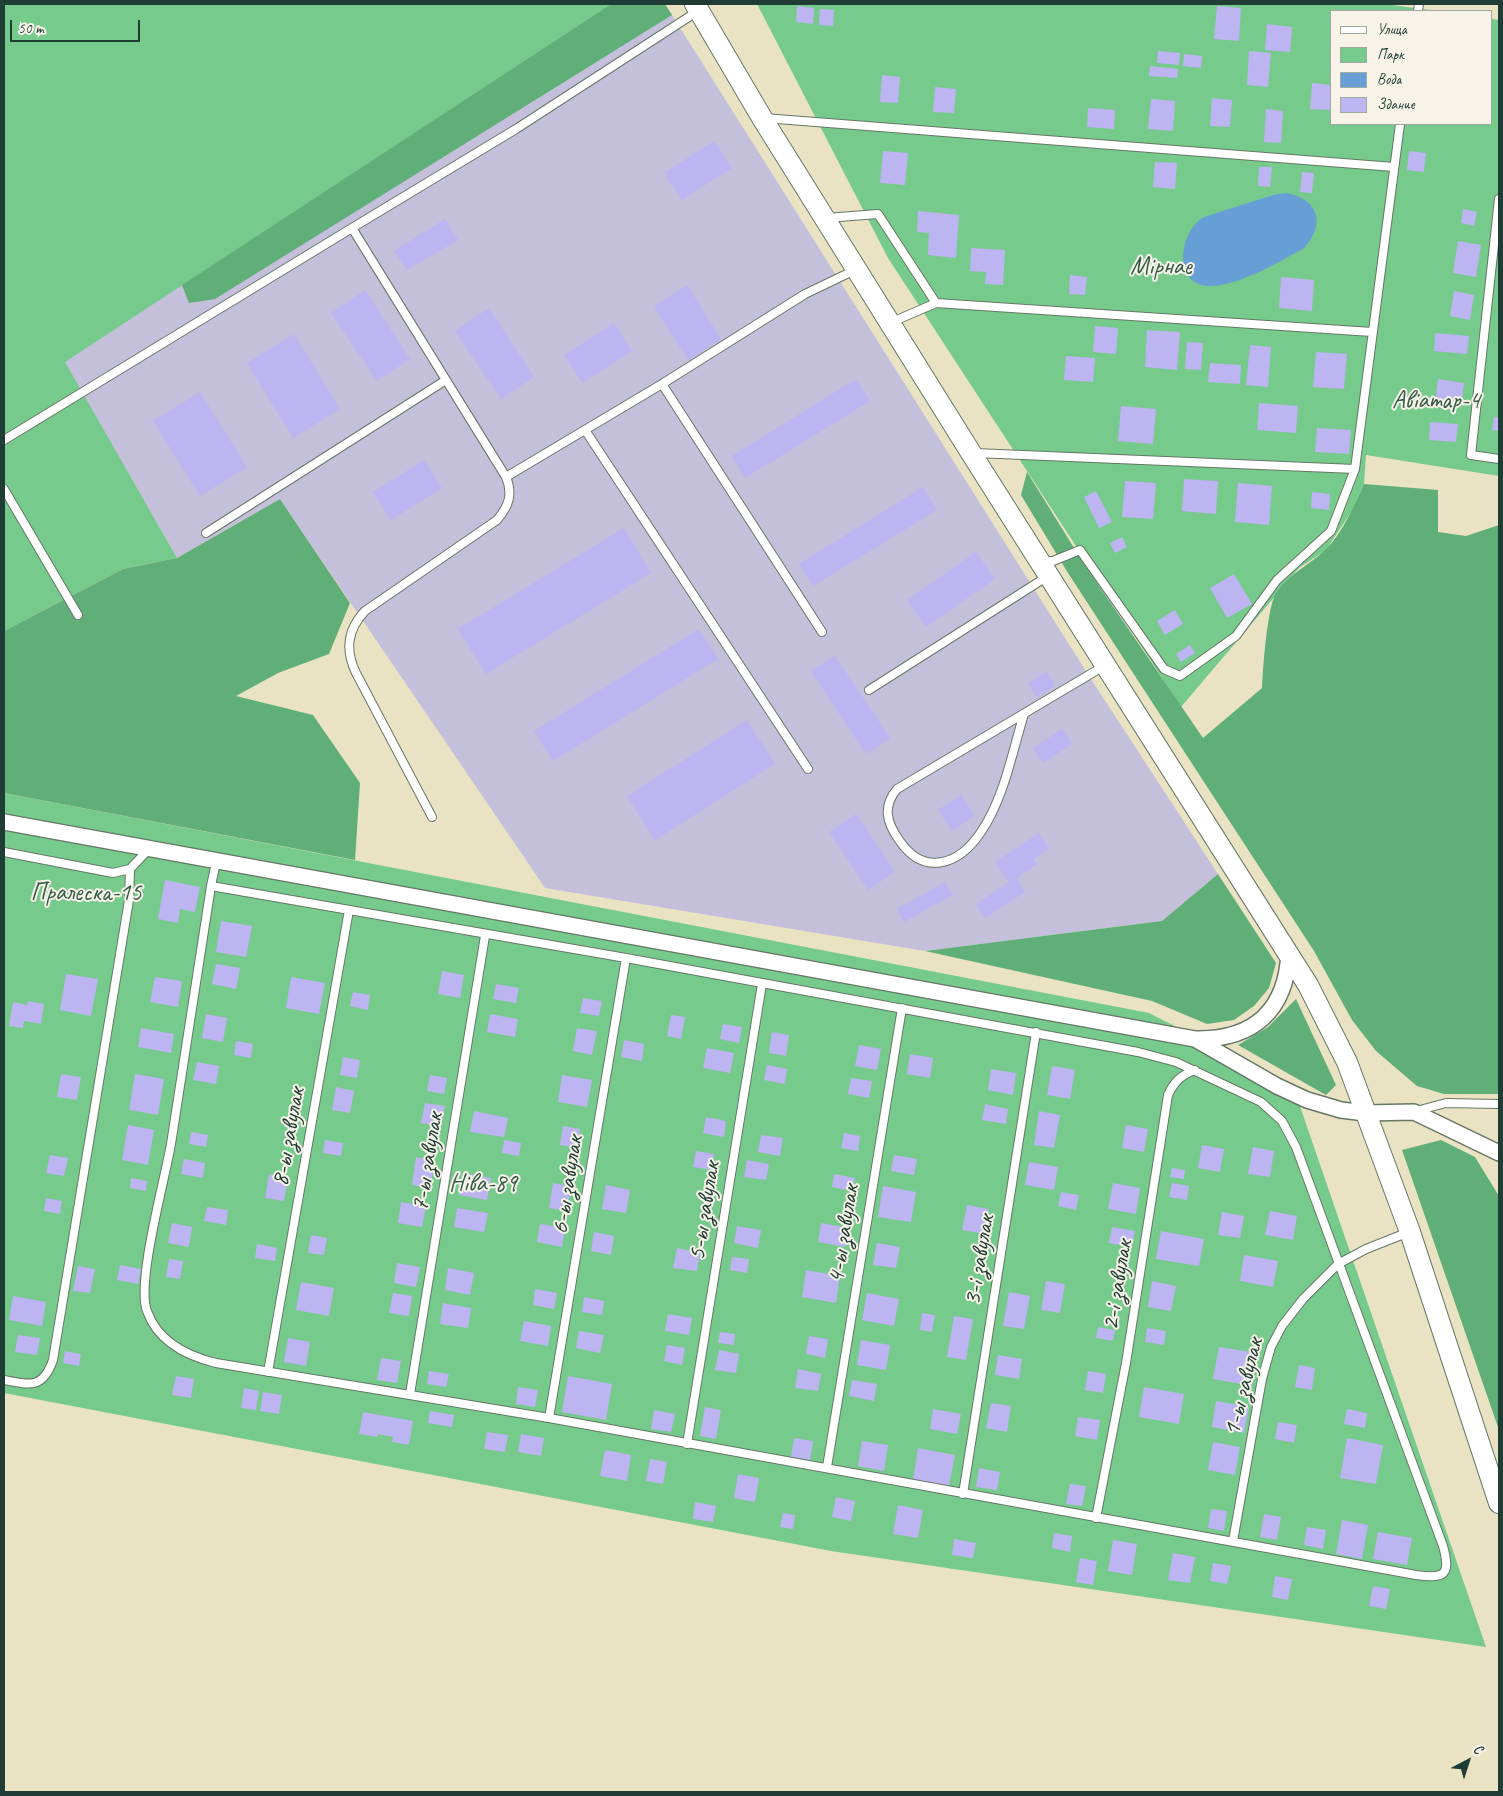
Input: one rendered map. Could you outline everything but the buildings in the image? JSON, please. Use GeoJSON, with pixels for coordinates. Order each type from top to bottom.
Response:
{"type":"FeatureCollection","features":[{"type":"Feature","properties":{"kind":"street"},"geometry":{"type":"LineString","coordinates":[[697,7],[762,118],[970,453],[1104,666],[1289,952],[1347,1062],[1410,1232],[1499,1502]]}},
{"type":"Feature","properties":{"kind":"street"},"geometry":{"type":"LineString","coordinates":[[4,822],[148,850],[1195,1039],[1228,1036],[1260,1021],[1281,995],[1288,969],[1289,952]]}},
{"type":"Feature","properties":{"kind":"street"},"geometry":{"type":"LineString","coordinates":[[1195,1039],[1292,1094],[1323,1105],[1365,1113],[1414,1112],[1499,1153]]}},
{"type":"Feature","properties":{"kind":"lane"},"geometry":{"type":"LineString","coordinates":[[4,440],[516,129],[697,7]]}},
{"type":"Feature","properties":{"kind":"lane"},"geometry":{"type":"LineString","coordinates":[[762,118],[1394,167]]}},
{"type":"Feature","properties":{"kind":"lane"},"geometry":{"type":"LineString","coordinates":[[869,690],[1044,569],[1053,560],[1080,550],[1164,669],[1180,676],[1236,636],[1277,580],[1330,531],[1355,468],[1400,125]]}},
{"type":"Feature","properties":{"kind":"lane"},"geometry":{"type":"LineString","coordinates":[[1499,200],[1471,455],[1499,459]]}},
{"type":"Feature","properties":{"kind":"lane"},"geometry":{"type":"LineString","coordinates":[[825,218],[878,214],[936,303]]}},
{"type":"Feature","properties":{"kind":"lane"},"geometry":{"type":"LineString","coordinates":[[352,228],[506,477],[510,492],[509,500],[497,520],[365,611],[352,629],[349,640],[348,652],[356,673],[432,816]]}},
{"type":"Feature","properties":{"kind":"lane"},"geometry":{"type":"LineString","coordinates":[[506,477],[662,384],[805,294],[857,270]]}},
{"type":"Feature","properties":{"kind":"lane"},"geometry":{"type":"LineString","coordinates":[[890,323],[936,303],[1372,332]]}},
{"type":"Feature","properties":{"kind":"lane"},"geometry":{"type":"LineString","coordinates":[[206,533],[446,380]]}},
{"type":"Feature","properties":{"kind":"lane"},"geometry":{"type":"LineString","coordinates":[[662,384],[822,632]]}},
{"type":"Feature","properties":{"kind":"lane"},"geometry":{"type":"LineString","coordinates":[[585,430],[808,770]]}},
{"type":"Feature","properties":{"kind":"lane"},"geometry":{"type":"LineString","coordinates":[[970,453],[1355,468]]}},
{"type":"Feature","properties":{"kind":"lane"},"geometry":{"type":"LineString","coordinates":[[4,489],[78,615]]}},
{"type":"Feature","properties":{"kind":"lane"},"geometry":{"type":"LineString","coordinates":[[1024,714],[998,798],[981,833],[968,847],[943,862],[928,863],[915,858],[905,848],[889,823],[888,804],[892,796],[904,784],[1104,666]]}},
{"type":"Feature","properties":{"kind":"lane"},"geometry":{"type":"LineString","coordinates":[[4,852],[103,872],[122,872],[130,869],[148,850]]}},
{"type":"Feature","properties":{"kind":"lane"},"geometry":{"type":"LineString","coordinates":[[211,886],[1036,1032],[1158,1057],[1194,1070],[1261,1102],[1282,1121],[1296,1147],[1443,1546],[1447,1563],[1446,1570],[1442,1575],[1435,1578],[1416,1575],[549,1418],[216,1363],[185,1353],[162,1335],[153,1324],[144,1297],[144,1283],[170,1145],[211,886],[216,862]]}},
{"type":"Feature","properties":{"kind":"lane"},"geometry":{"type":"LineString","coordinates":[[4,1380],[25,1384],[38,1382],[47,1375],[53,1360],[129,900],[130,869]]}},
{"type":"Feature","properties":{"kind":"lane","name":"8-ы завулак"},"geometry":{"type":"LineString","coordinates":[[268,1372],[349,910]]}},
{"type":"Feature","properties":{"kind":"lane","name":"7-ы завулак"},"geometry":{"type":"LineString","coordinates":[[410,1394],[485,936]]}},
{"type":"Feature","properties":{"kind":"lane","name":"6-ы завулак"},"geometry":{"type":"LineString","coordinates":[[549,1418],[626,958]]}},
{"type":"Feature","properties":{"kind":"lane","name":"5-ы завулак"},"geometry":{"type":"LineString","coordinates":[[687,1444],[762,984]]}},
{"type":"Feature","properties":{"kind":"lane","name":"4-ы завулак"},"geometry":{"type":"LineString","coordinates":[[826,1467],[902,1008]]}},
{"type":"Feature","properties":{"kind":"lane","name":"3-і завулак"},"geometry":{"type":"LineString","coordinates":[[963,1494],[1036,1032]]}},
{"type":"Feature","properties":{"kind":"lane","name":"2-і завулак"},"geometry":{"type":"LineString","coordinates":[[1096,1518],[1126,1363],[1168,1095],[1173,1084],[1183,1075],[1194,1070]]}},
{"type":"Feature","properties":{"kind":"lane"},"geometry":{"type":"LineString","coordinates":[[1414,1112],[1446,1103],[1499,1104]]}},
{"type":"Feature","properties":{"kind":"lane","name":"1-ы завулак"},"geometry":{"type":"LineString","coordinates":[[1233,1541],[1260,1388],[1271,1347],[1282,1326],[1303,1299],[1338,1264],[1373,1246],[1410,1232]]}},
{"type":"Feature","properties":{"kind":"shaded area"},"geometry":{"type":"Polygon","coordinates":[[[611,4],[665,4],[1089,676],[1218,874],[1162,921],[925,951],[545,888],[280,499],[177,558],[64,362],[611,4]]]}},
{"type":"Feature","properties":{"kind":"green space"},"geometry":{"type":"Polygon","coordinates":[[[4,4],[611,4],[65,362],[177,558],[123,569],[4,631],[4,4]]]}},
{"type":"Feature","properties":{"kind":"green space"},"geometry":{"type":"Polygon","coordinates":[[[611,4],[665,4],[672,15],[215,299],[189,303],[182,285],[611,4]]]}},
{"type":"Feature","properties":{"kind":"green space","name":"Мірнае"},"geometry":{"type":"Polygon","coordinates":[[[757,4],[1385,4],[1430,10],[1330,10],[1330,125],[1493,125],[1493,19],[1499,20],[1499,476],[1366,455],[1364,484],[1353,509],[1326,550],[1299,568],[1181,707],[888,258],[757,4]]]}},
{"type":"Feature","properties":{"kind":"green space"},"geometry":{"type":"Polygon","coordinates":[[[1027,472],[1084,564],[1203,738],[1262,688],[1268,624],[1276,593],[1287,580],[1331,544],[1347,519],[1364,484],[1438,490],[1438,532],[1466,536],[1499,525],[1499,1094],[1444,1094],[1417,1086],[1376,1051],[1352,1020],[1314,951],[1068,573],[1021,495],[1027,472]]]}},
{"type":"Feature","properties":{"kind":"green space"},"geometry":{"type":"Polygon","coordinates":[[[280,499],[350,603],[329,654],[278,673],[236,696],[313,715],[360,783],[355,860],[4,793],[4,631],[123,569],[177,558],[280,499]]]}},
{"type":"Feature","properties":{"kind":"green space","name":"Ніва-89"},"geometry":{"type":"Polygon","coordinates":[[[4,793],[1149,1013],[1293,1086],[1486,1647],[831,1551],[4,1393],[4,793]]]}},
{"type":"Feature","properties":{"kind":"green space"},"geometry":{"type":"Polygon","coordinates":[[[1218,874],[1276,963],[1269,988],[1254,1006],[1234,1020],[1207,1024],[1152,1001],[925,951],[1162,921],[1218,874]]]}},
{"type":"Feature","properties":{"kind":"green space"},"geometry":{"type":"Polygon","coordinates":[[[1296,999],[1336,1085],[1326,1095],[1238,1045],[1268,1027],[1296,999]]]}},
{"type":"Feature","properties":{"kind":"green space"},"geometry":{"type":"Polygon","coordinates":[[[1441,1140],[1475,1157],[1499,1196],[1499,1430],[1402,1150],[1441,1140]]]}},
{"type":"Feature","properties":{"kind":"water"},"geometry":{"type":"Polygon","coordinates":[[[1286,193],[1306,201],[1316,214],[1315,230],[1304,248],[1258,273],[1232,282],[1209,286],[1197,283],[1189,277],[1183,256],[1185,245],[1189,234],[1204,217],[1273,195],[1286,193]]]}},
{"type":"Feature","properties":{"kind":"park label","name":"Авіатар-4"},"geometry":{"type":"Point","coordinates":[1436,401]}},
{"type":"Feature","properties":{"kind":"park label","name":"Пралеска-15"},"geometry":{"type":"Point","coordinates":[86,893]}}]}
